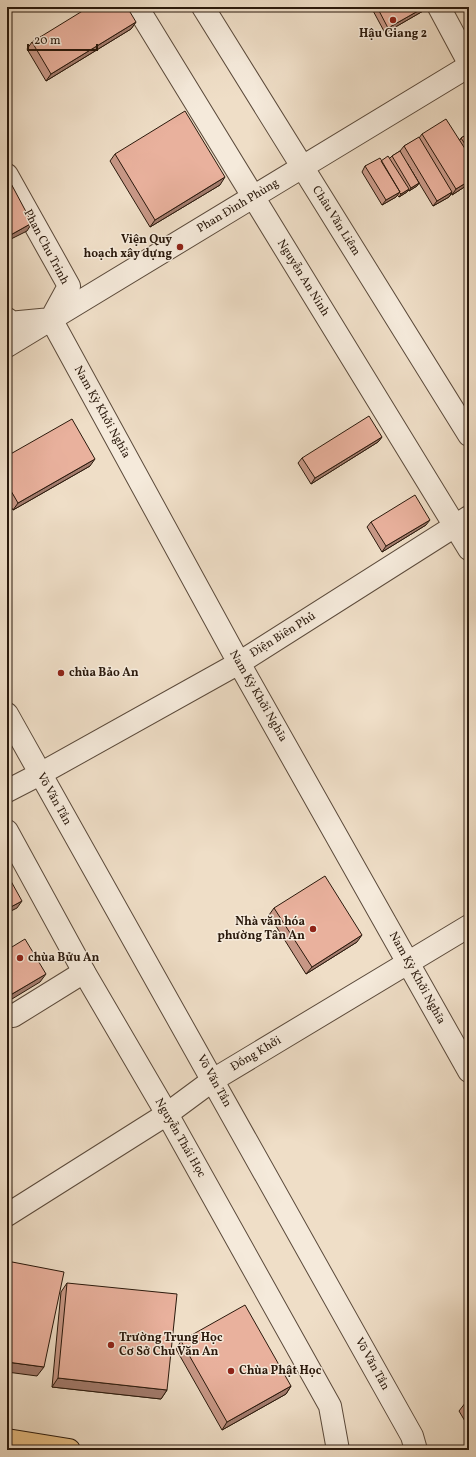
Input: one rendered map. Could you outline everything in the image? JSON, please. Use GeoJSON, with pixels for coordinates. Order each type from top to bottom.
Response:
{"type":"FeatureCollection","features":[{"type":"Feature","properties":{"kind":"main road"},"geometry":{"type":"LineString","coordinates":[[7,1440],[69,1450]]}},
{"type":"Feature","properties":{"kind":"street","name":"Nguyễn An Ninh"},"geometry":{"type":"LineString","coordinates":[[137,7],[253,197],[462,521],[469,549]]}},
{"type":"Feature","properties":{"kind":"street"},"geometry":{"type":"LineString","coordinates":[[438,7],[469,64]]}},
{"type":"Feature","properties":{"kind":"street","name":"Châu Văn Liêm"},"geometry":{"type":"LineString","coordinates":[[208,8],[302,167],[469,435]]}},
{"type":"Feature","properties":{"kind":"street","name":"Phan Đình Phùng"},"geometry":{"type":"LineString","coordinates":[[7,346],[469,64]]}},
{"type":"Feature","properties":{"kind":"street","name":"Phan Chu Trinh"},"geometry":{"type":"LineString","coordinates":[[7,174],[69,286],[52,319]]}},
{"type":"Feature","properties":{"kind":"street"},"geometry":{"type":"LineString","coordinates":[[7,319],[9,323],[52,319]]}},
{"type":"Feature","properties":{"kind":"street","name":"Nam Kỳ Khởi Nghĩa"},"geometry":{"type":"LineString","coordinates":[[52,319],[238,663],[469,1071]]}},
{"type":"Feature","properties":{"kind":"street","name":"Điện Biên Phủ"},"geometry":{"type":"LineString","coordinates":[[7,791],[238,663],[462,521]]}},
{"type":"Feature","properties":{"kind":"street","name":"Võ Văn Tần"},"geometry":{"type":"LineString","coordinates":[[7,714],[412,1436],[416,1450]]}},
{"type":"Feature","properties":{"kind":"street","name":"Nguyễn Thái Học"},"geometry":{"type":"LineString","coordinates":[[7,831],[84,972],[167,1114],[330,1406],[338,1450]]}},
{"type":"Feature","properties":{"kind":"street","name":"Đồng Khởi"},"geometry":{"type":"LineString","coordinates":[[7,1215],[167,1114],[213,1080],[469,926]]}},
{"type":"Feature","properties":{"kind":"street"},"geometry":{"type":"LineString","coordinates":[[13,1016],[84,972]]}},
{"type":"Feature","properties":{"kind":"building"},"geometry":{"type":"Polygon","coordinates":[[[89,7],[127,7],[136,22],[51,74],[32,42],[89,7]]]}},
{"type":"Feature","properties":{"kind":"building","name":"Hậu Giang 2"},"geometry":{"type":"Polygon","coordinates":[[[377,7],[425,7],[388,28],[377,7]]]}},
{"type":"Feature","properties":{"kind":"building"},"geometry":{"type":"Polygon","coordinates":[[[185,111],[225,177],[155,220],[115,154],[185,111]]]}},
{"type":"Feature","properties":{"kind":"building"},"geometry":{"type":"Polygon","coordinates":[[[446,119],[469,155],[469,181],[456,189],[422,134],[446,119]]]}},
{"type":"Feature","properties":{"kind":"building"},"geometry":{"type":"Polygon","coordinates":[[[469,133],[469,150],[461,138],[469,133]]]}},
{"type":"Feature","properties":{"kind":"building"},"geometry":{"type":"Polygon","coordinates":[[[419,137],[452,192],[437,201],[404,146],[419,137]]]}},
{"type":"Feature","properties":{"kind":"building"},"geometry":{"type":"Polygon","coordinates":[[[400,151],[419,183],[411,188],[392,156],[400,151]]]}},
{"type":"Feature","properties":{"kind":"building"},"geometry":{"type":"Polygon","coordinates":[[[388,156],[409,189],[401,194],[381,161],[388,156]]]}},
{"type":"Feature","properties":{"kind":"building"},"geometry":{"type":"Polygon","coordinates":[[[380,158],[400,192],[386,200],[365,166],[380,158]]]}},
{"type":"Feature","properties":{"kind":"building"},"geometry":{"type":"Polygon","coordinates":[[[7,176],[32,223],[7,237],[7,176]]]}},
{"type":"Feature","properties":{"kind":"building"},"geometry":{"type":"Polygon","coordinates":[[[369,416],[382,437],[315,478],[302,458],[369,416]]]}},
{"type":"Feature","properties":{"kind":"building"},"geometry":{"type":"Polygon","coordinates":[[[72,419],[95,459],[18,503],[7,484],[7,456],[72,419]]]}},
{"type":"Feature","properties":{"kind":"building"},"geometry":{"type":"Polygon","coordinates":[[[415,495],[430,520],[386,546],[371,522],[415,495]]]}},
{"type":"Feature","properties":{"kind":"building"},"geometry":{"type":"Polygon","coordinates":[[[7,874],[22,901],[7,909],[7,874]]]}},
{"type":"Feature","properties":{"kind":"building","name":"Nhà văn hóa phường Tân An"},"geometry":{"type":"Polygon","coordinates":[[[325,876],[362,935],[312,967],[274,908],[325,876]]]}},
{"type":"Feature","properties":{"kind":"building"},"geometry":{"type":"Polygon","coordinates":[[[25,939],[46,974],[7,997],[7,950],[25,939]]]}},
{"type":"Feature","properties":{"kind":"building"},"geometry":{"type":"Polygon","coordinates":[[[7,1261],[64,1272],[44,1367],[7,1362],[7,1261]]]}},
{"type":"Feature","properties":{"kind":"building","name":"Trường Trung Học Cơ Sở Chu Văn An"},"geometry":{"type":"Polygon","coordinates":[[[67,1283],[177,1294],[167,1390],[58,1378],[67,1283]]]}},
{"type":"Feature","properties":{"kind":"building","name":"Chùa Phật Học"},"geometry":{"type":"Polygon","coordinates":[[[245,1305],[291,1386],[227,1422],[181,1341],[245,1305]]]}},
{"type":"Feature","properties":{"kind":"building"},"geometry":{"type":"Polygon","coordinates":[[[469,1400],[469,1408],[466,1402],[469,1400]]]}},
{"type":"Feature","properties":{"kind":"place","name":"Hậu Giang 2"},"geometry":{"type":"Point","coordinates":[393,20]}},
{"type":"Feature","properties":{"kind":"place","name":"Viện Quy hoạch xây dựng"},"geometry":{"type":"Point","coordinates":[180,247]}},
{"type":"Feature","properties":{"kind":"place","name":"chùa Bảo An"},"geometry":{"type":"Point","coordinates":[61,673]}},
{"type":"Feature","properties":{"kind":"place","name":"Nhà văn hóa phường Tân An"},"geometry":{"type":"Point","coordinates":[313,929]}},
{"type":"Feature","properties":{"kind":"place","name":"chùa Bửu An"},"geometry":{"type":"Point","coordinates":[20,958]}},
{"type":"Feature","properties":{"kind":"place","name":"Trường Trung Học Cơ Sở Chu Văn An"},"geometry":{"type":"Point","coordinates":[111,1345]}},
{"type":"Feature","properties":{"kind":"place","name":"Chùa Phật Học"},"geometry":{"type":"Point","coordinates":[231,1371]}}]}
